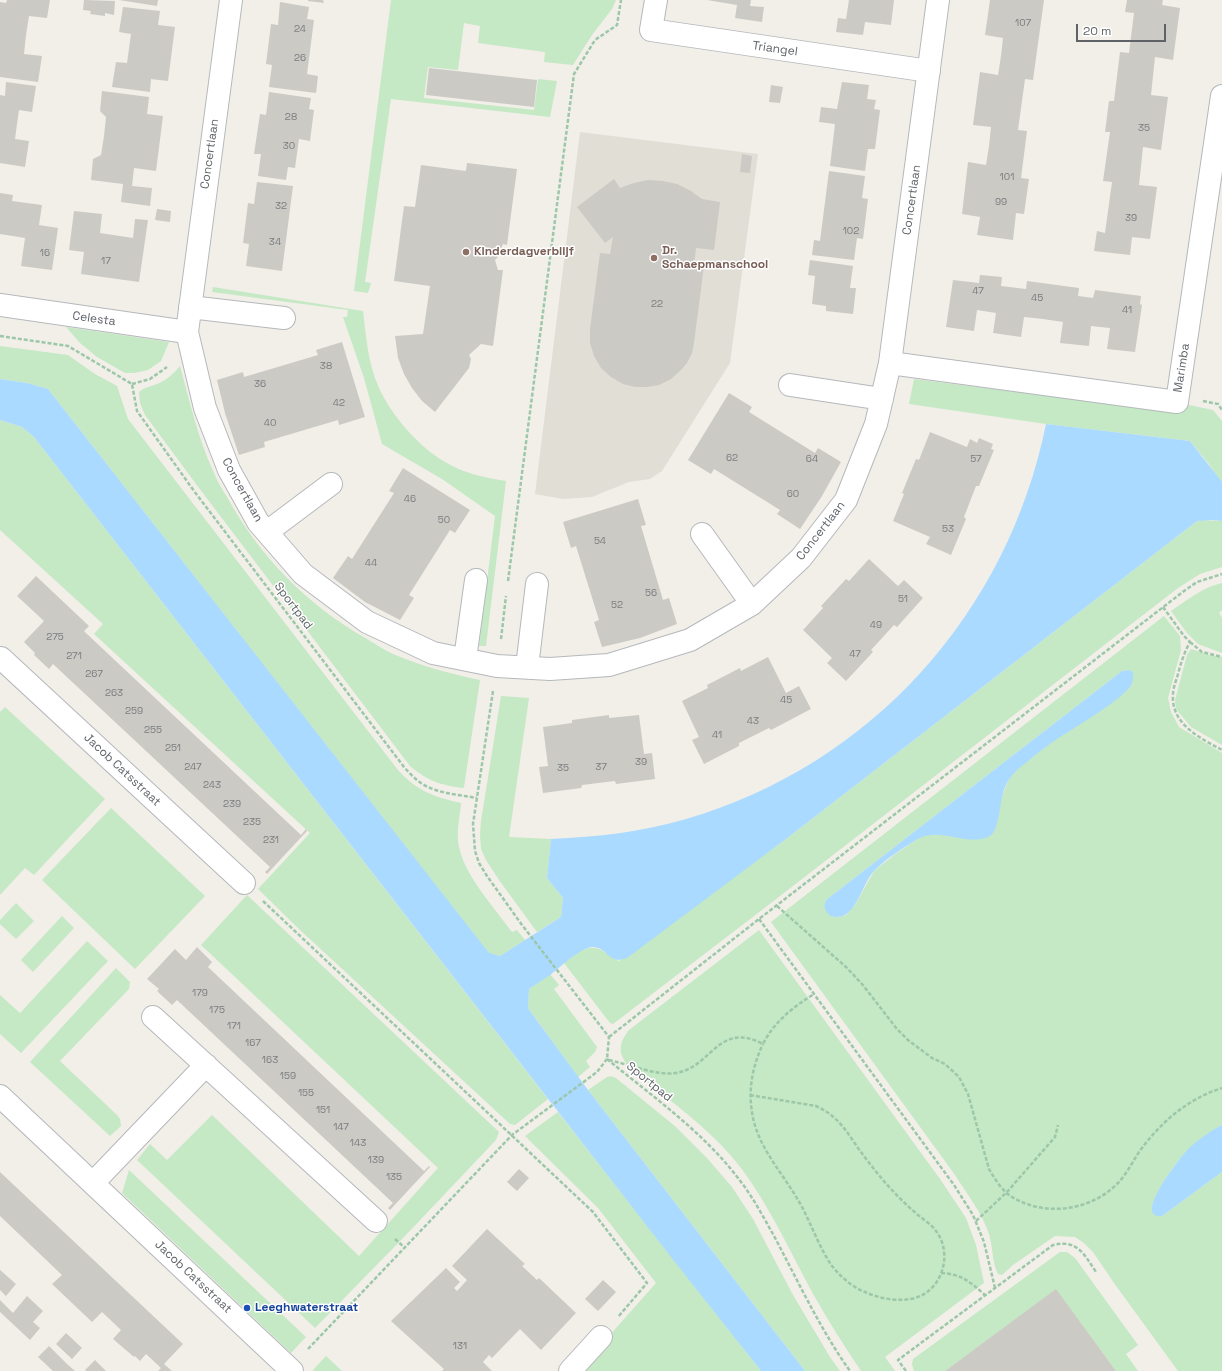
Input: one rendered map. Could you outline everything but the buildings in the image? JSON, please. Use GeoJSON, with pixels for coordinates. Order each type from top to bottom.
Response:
{"type":"FeatureCollection","features":[{"type":"Feature","properties":{"kind":"street","name":"Concertlaan"},"geometry":{"type":"LineString","coordinates":[[231,0],[187,332],[205,408],[229,470],[258,522],[303,574],[367,622],[433,653],[497,666],[550,669],[609,665],[690,640],[752,604],[801,558],[846,500],[876,424],[890,363],[930,71],[938,0]]}},
{"type":"Feature","properties":{"kind":"street","name":"Triangel"},"geometry":{"type":"LineString","coordinates":[[656,0],[651,30],[930,71]]}},
{"type":"Feature","properties":{"kind":"street","name":"Marimba"},"geometry":{"type":"LineString","coordinates":[[890,363],[1177,402],[1222,96]]}},
{"type":"Feature","properties":{"kind":"street","name":"Celesta"},"geometry":{"type":"LineString","coordinates":[[0,305],[187,332]]}},
{"type":"Feature","properties":{"kind":"street"},"geometry":{"type":"LineString","coordinates":[[190,308],[284,318]]}},
{"type":"Feature","properties":{"kind":"street"},"geometry":{"type":"LineString","coordinates":[[790,385],[882,399]]}},
{"type":"Feature","properties":{"kind":"street","name":"Concertlaan"},"geometry":{"type":"LineString","coordinates":[[267,532],[331,484]]}},
{"type":"Feature","properties":{"kind":"street"},"geometry":{"type":"LineString","coordinates":[[702,534],[752,604]]}},
{"type":"Feature","properties":{"kind":"street"},"geometry":{"type":"LineString","coordinates":[[465,659],[476,580]]}},
{"type":"Feature","properties":{"kind":"street"},"geometry":{"type":"LineString","coordinates":[[527,668],[537,584]]}},
{"type":"Feature","properties":{"kind":"street","name":"Jacob Catsstraat"},"geometry":{"type":"LineString","coordinates":[[0,659],[1,658],[244,883]]}},
{"type":"Feature","properties":{"kind":"street"},"geometry":{"type":"LineString","coordinates":[[153,1017],[376,1221]]}},
{"type":"Feature","properties":{"kind":"street"},"geometry":{"type":"LineString","coordinates":[[93,1183],[206,1065]]}},
{"type":"Feature","properties":{"kind":"street","name":"Jacob Catsstraat"},"geometry":{"type":"LineString","coordinates":[[0,1096],[291,1370]]}},
{"type":"Feature","properties":{"kind":"street"},"geometry":{"type":"LineString","coordinates":[[570,1371],[601,1337]]}},
{"type":"Feature","properties":{"kind":"path"},"geometry":{"type":"LineString","coordinates":[[508,587],[574,74],[595,40],[617,25],[621,0]]}},
{"type":"Feature","properties":{"kind":"path"},"geometry":{"type":"LineString","coordinates":[[0,336],[68,346],[132,384],[150,378],[166,368],[172,361],[187,332]]}},
{"type":"Feature","properties":{"kind":"path","name":"Sportpad"},"geometry":{"type":"LineString","coordinates":[[132,384],[137,411],[203,504],[404,768],[414,778],[428,787],[447,793],[477,798]]}},
{"type":"Feature","properties":{"kind":"path"},"geometry":{"type":"LineString","coordinates":[[291,1370],[512,1135],[597,1072],[606,1059],[609,1037],[759,919],[1163,607],[1197,582],[1222,574]]}},
{"type":"Feature","properties":{"kind":"path"},"geometry":{"type":"LineString","coordinates":[[506,595],[477,798],[474,824],[475,850],[479,863],[522,925],[609,1037]]}},
{"type":"Feature","properties":{"kind":"path"},"geometry":{"type":"LineString","coordinates":[[1163,607],[1190,642],[1202,652],[1222,657]]}},
{"type":"Feature","properties":{"kind":"path"},"geometry":{"type":"LineString","coordinates":[[1190,642],[1184,652],[1176,680],[1173,695],[1176,711],[1182,722],[1192,732],[1222,750]]}},
{"type":"Feature","properties":{"kind":"path"},"geometry":{"type":"LineString","coordinates":[[244,883],[592,1212],[647,1283],[601,1337]]}},
{"type":"Feature","properties":{"kind":"path"},"geometry":{"type":"LineString","coordinates":[[777,906],[852,973],[908,1040],[932,1058],[945,1064],[959,1077],[968,1094],[989,1169],[995,1179],[1007,1192],[1030,1205],[1059,1209],[1088,1203],[1103,1196],[1128,1172],[1136,1157],[1166,1120],[1196,1099],[1222,1088]]}},
{"type":"Feature","properties":{"kind":"path"},"geometry":{"type":"LineString","coordinates":[[759,919],[954,1185],[976,1221],[984,1242],[995,1288]]}},
{"type":"Feature","properties":{"kind":"path"},"geometry":{"type":"LineString","coordinates":[[750,1095],[816,1106],[840,1122],[858,1149],[889,1186],[911,1209],[936,1230],[944,1251],[944,1263],[935,1284],[927,1292],[905,1300],[893,1300],[864,1292],[840,1276],[825,1254],[798,1200],[763,1146],[756,1130],[750,1095],[752,1077],[757,1056],[767,1036],[781,1018],[798,1004],[814,994]]}},
{"type":"Feature","properties":{"kind":"path"},"geometry":{"type":"LineString","coordinates":[[606,1059],[660,1073],[675,1074],[691,1068],[718,1046],[735,1037],[745,1037],[763,1044]]}},
{"type":"Feature","properties":{"kind":"path","name":"Sportpad"},"geometry":{"type":"LineString","coordinates":[[606,1059],[685,1122],[726,1162],[741,1181],[760,1211],[827,1336],[850,1371]]}},
{"type":"Feature","properties":{"kind":"path"},"geometry":{"type":"LineString","coordinates":[[976,1221],[1007,1192],[1055,1137],[1058,1125]]}},
{"type":"Feature","properties":{"kind":"path"},"geometry":{"type":"LineString","coordinates":[[906,1371],[898,1360],[1053,1245],[1065,1243],[1079,1248],[1096,1272]]}},
{"type":"Feature","properties":{"kind":"path"},"geometry":{"type":"LineString","coordinates":[[941,1273],[956,1275],[968,1280],[985,1295]]}},
{"type":"Feature","properties":{"kind":"shaded area","name":"Dr. Schaepmanschool"},"geometry":{"type":"Polygon","coordinates":[[[580,132],[758,154],[730,363],[662,471],[650,479],[629,482],[592,497],[563,499],[535,494],[580,132]]]}},
{"type":"Feature","properties":{"kind":"green space"},"geometry":{"type":"Polygon","coordinates":[[[391,0],[616,0],[612,9],[592,35],[573,65],[544,62],[545,52],[478,43],[480,26],[464,23],[458,70],[428,67],[424,98],[534,110],[538,79],[557,81],[550,117],[391,99],[365,282],[371,283],[368,293],[354,291],[391,0]]]}},
{"type":"Feature","properties":{"kind":"green space"},"geometry":{"type":"Polygon","coordinates":[[[213,287],[363,311],[368,350],[375,379],[384,398],[407,430],[435,456],[452,466],[474,474],[506,481],[486,646],[479,646],[495,516],[442,479],[382,444],[364,378],[343,317],[347,317],[348,310],[212,292],[213,287]]]}},
{"type":"Feature","properties":{"kind":"green space"},"geometry":{"type":"Polygon","coordinates":[[[66,327],[169,342],[161,361],[148,370],[125,373],[97,357],[80,343],[66,327]]]}},
{"type":"Feature","properties":{"kind":"green space"},"geometry":{"type":"Polygon","coordinates":[[[0,346],[68,355],[95,374],[117,386],[128,419],[398,770],[412,783],[426,792],[461,803],[458,840],[460,852],[465,864],[479,888],[512,932],[517,930],[525,940],[500,956],[489,954],[48,389],[27,383],[0,379],[0,346]]]}},
{"type":"Feature","properties":{"kind":"green space"},"geometry":{"type":"Polygon","coordinates":[[[180,366],[199,434],[208,460],[221,488],[254,540],[287,578],[324,611],[345,626],[390,652],[425,666],[480,680],[463,788],[435,782],[410,766],[145,415],[140,403],[139,392],[145,388],[164,381],[180,366]]]}},
{"type":"Feature","properties":{"kind":"green space"},"geometry":{"type":"Polygon","coordinates":[[[914,379],[1174,412],[1184,409],[1189,405],[1213,410],[1222,421],[1222,482],[1190,441],[1046,424],[909,404],[914,379]]]}},
{"type":"Feature","properties":{"kind":"green space"},"geometry":{"type":"Polygon","coordinates":[[[0,420],[22,427],[34,437],[548,1099],[515,1125],[510,1124],[300,930],[258,889],[310,833],[94,634],[103,624],[0,530],[0,420]]]}},
{"type":"Feature","properties":{"kind":"green space"},"geometry":{"type":"Polygon","coordinates":[[[1197,521],[1222,521],[1222,567],[1200,574],[1178,588],[771,903],[613,1024],[610,1023],[564,963],[587,948],[603,951],[619,961],[786,839],[1197,521]]]}},
{"type":"Feature","properties":{"kind":"green space"},"geometry":{"type":"Polygon","coordinates":[[[1222,583],[1222,611],[1219,612],[1222,618],[1222,653],[1198,644],[1187,633],[1171,611],[1201,591],[1222,583]]]}},
{"type":"Feature","properties":{"kind":"green space"},"geometry":{"type":"Polygon","coordinates":[[[1164,616],[1180,636],[1181,650],[1168,698],[1171,712],[1179,727],[1222,753],[1222,1125],[1198,1141],[1180,1159],[1164,1181],[1152,1207],[1162,1216],[1222,1172],[1222,1371],[1178,1371],[1093,1252],[1075,1237],[1055,1236],[1013,1265],[1002,1275],[998,1274],[989,1234],[974,1204],[955,1175],[771,922],[1164,616]],[[1130,670],[1122,671],[826,900],[824,906],[833,917],[846,915],[855,905],[874,871],[922,836],[931,834],[943,835],[1001,799],[1012,773],[1049,744],[1130,670]]]}},
{"type":"Feature","properties":{"kind":"green space"},"geometry":{"type":"Polygon","coordinates":[[[1191,649],[1209,655],[1222,657],[1222,745],[1191,727],[1176,709],[1175,700],[1187,655],[1191,649]]]}},
{"type":"Feature","properties":{"kind":"green space"},"geometry":{"type":"Polygon","coordinates":[[[501,696],[529,698],[509,837],[551,839],[547,878],[563,898],[561,917],[537,932],[499,880],[481,849],[481,821],[501,696]]]}},
{"type":"Feature","properties":{"kind":"green space"},"geometry":{"type":"Polygon","coordinates":[[[5,707],[105,799],[34,875],[25,868],[0,895],[0,712],[5,707]]]}},
{"type":"Feature","properties":{"kind":"green space"},"geometry":{"type":"Polygon","coordinates":[[[111,808],[205,896],[135,969],[42,880],[111,808]]]}},
{"type":"Feature","properties":{"kind":"green space"},"geometry":{"type":"Polygon","coordinates":[[[247,895],[499,1132],[496,1140],[315,1328],[137,1160],[150,1144],[167,1160],[212,1115],[359,1256],[438,1168],[201,945],[247,895]]]}},
{"type":"Feature","properties":{"kind":"green space"},"geometry":{"type":"Polygon","coordinates":[[[16,903],[34,921],[16,939],[0,924],[0,920],[16,903]]]}},
{"type":"Feature","properties":{"kind":"green space"},"geometry":{"type":"Polygon","coordinates":[[[62,916],[74,928],[33,972],[21,960],[62,916]]]}},
{"type":"Feature","properties":{"kind":"green space"},"geometry":{"type":"Polygon","coordinates":[[[759,930],[940,1179],[966,1218],[976,1245],[984,1283],[885,1357],[895,1371],[861,1371],[842,1343],[813,1294],[761,1198],[741,1168],[730,1154],[704,1129],[635,1073],[626,1063],[621,1053],[622,1042],[629,1030],[759,930]]]}},
{"type":"Feature","properties":{"kind":"green space"},"geometry":{"type":"Polygon","coordinates":[[[87,941],[108,961],[21,1053],[0,1034],[0,995],[20,1013],[87,941]]]}},
{"type":"Feature","properties":{"kind":"green space"},"geometry":{"type":"Polygon","coordinates":[[[116,968],[130,982],[129,989],[60,1061],[120,1119],[121,1126],[110,1136],[30,1062],[116,968]]]}},
{"type":"Feature","properties":{"kind":"green space"},"geometry":{"type":"Polygon","coordinates":[[[550,974],[559,985],[554,989],[597,1047],[595,1052],[586,1061],[590,1067],[578,1077],[528,1008],[529,989],[550,974]]]}},
{"type":"Feature","properties":{"kind":"green space"},"geometry":{"type":"Polygon","coordinates":[[[611,1076],[616,1078],[676,1127],[706,1157],[732,1187],[753,1219],[793,1295],[840,1371],[805,1371],[588,1090],[607,1077],[611,1076]]]}},
{"type":"Feature","properties":{"kind":"green space"},"geometry":{"type":"Polygon","coordinates":[[[558,1112],[761,1371],[586,1371],[612,1341],[609,1336],[656,1283],[598,1208],[525,1136],[558,1112]]]}},
{"type":"Feature","properties":{"kind":"green space"},"geometry":{"type":"Polygon","coordinates":[[[129,1170],[306,1337],[291,1353],[122,1193],[129,1170]]]}},
{"type":"Feature","properties":{"kind":"green space"},"geometry":{"type":"Polygon","coordinates":[[[1060,1252],[1067,1252],[1075,1258],[1138,1345],[1126,1354],[1138,1371],[1116,1371],[1056,1290],[945,1371],[914,1371],[912,1364],[913,1359],[1060,1252]]]}},
{"type":"Feature","properties":{"kind":"green space"},"geometry":{"type":"Polygon","coordinates":[[[326,1356],[342,1371],[313,1371],[326,1356]]]}},
{"type":"Feature","properties":{"kind":"water"},"geometry":{"type":"Polygon","coordinates":[[[0,379],[27,383],[48,389],[489,953],[500,956],[561,917],[563,898],[547,878],[551,839],[636,831],[669,824],[753,794],[815,761],[872,720],[922,672],[964,617],[1000,557],[1027,493],[1046,424],[1190,441],[1222,482],[1222,521],[1197,521],[786,839],[627,958],[616,960],[599,948],[589,947],[578,953],[529,989],[528,1008],[538,1022],[588,1090],[805,1371],[761,1371],[34,437],[22,427],[0,420],[0,379]]]}},
{"type":"Feature","properties":{"kind":"water"},"geometry":{"type":"Polygon","coordinates":[[[1130,670],[1133,673],[1132,683],[1119,698],[1046,747],[1012,775],[1006,784],[997,822],[993,833],[990,836],[972,840],[934,835],[925,836],[916,840],[875,870],[849,912],[843,916],[836,917],[828,914],[824,906],[826,900],[1122,671],[1130,670]]]}},
{"type":"Feature","properties":{"kind":"water"},"geometry":{"type":"Polygon","coordinates":[[[1222,1125],[1222,1172],[1162,1216],[1154,1214],[1152,1208],[1155,1198],[1177,1162],[1189,1148],[1201,1138],[1222,1125]]]}},
{"type":"Feature","properties":{"kind":"place","name":"Kinderdagverblijf"},"geometry":{"type":"Point","coordinates":[466,252]}},
{"type":"Feature","properties":{"kind":"place","name":"Dr. Schaepmanschool"},"geometry":{"type":"Point","coordinates":[654,258]}},
{"type":"Feature","properties":{"kind":"place","name":"Leeghwaterstraat"},"geometry":{"type":"Point","coordinates":[247,1308]}}]}
